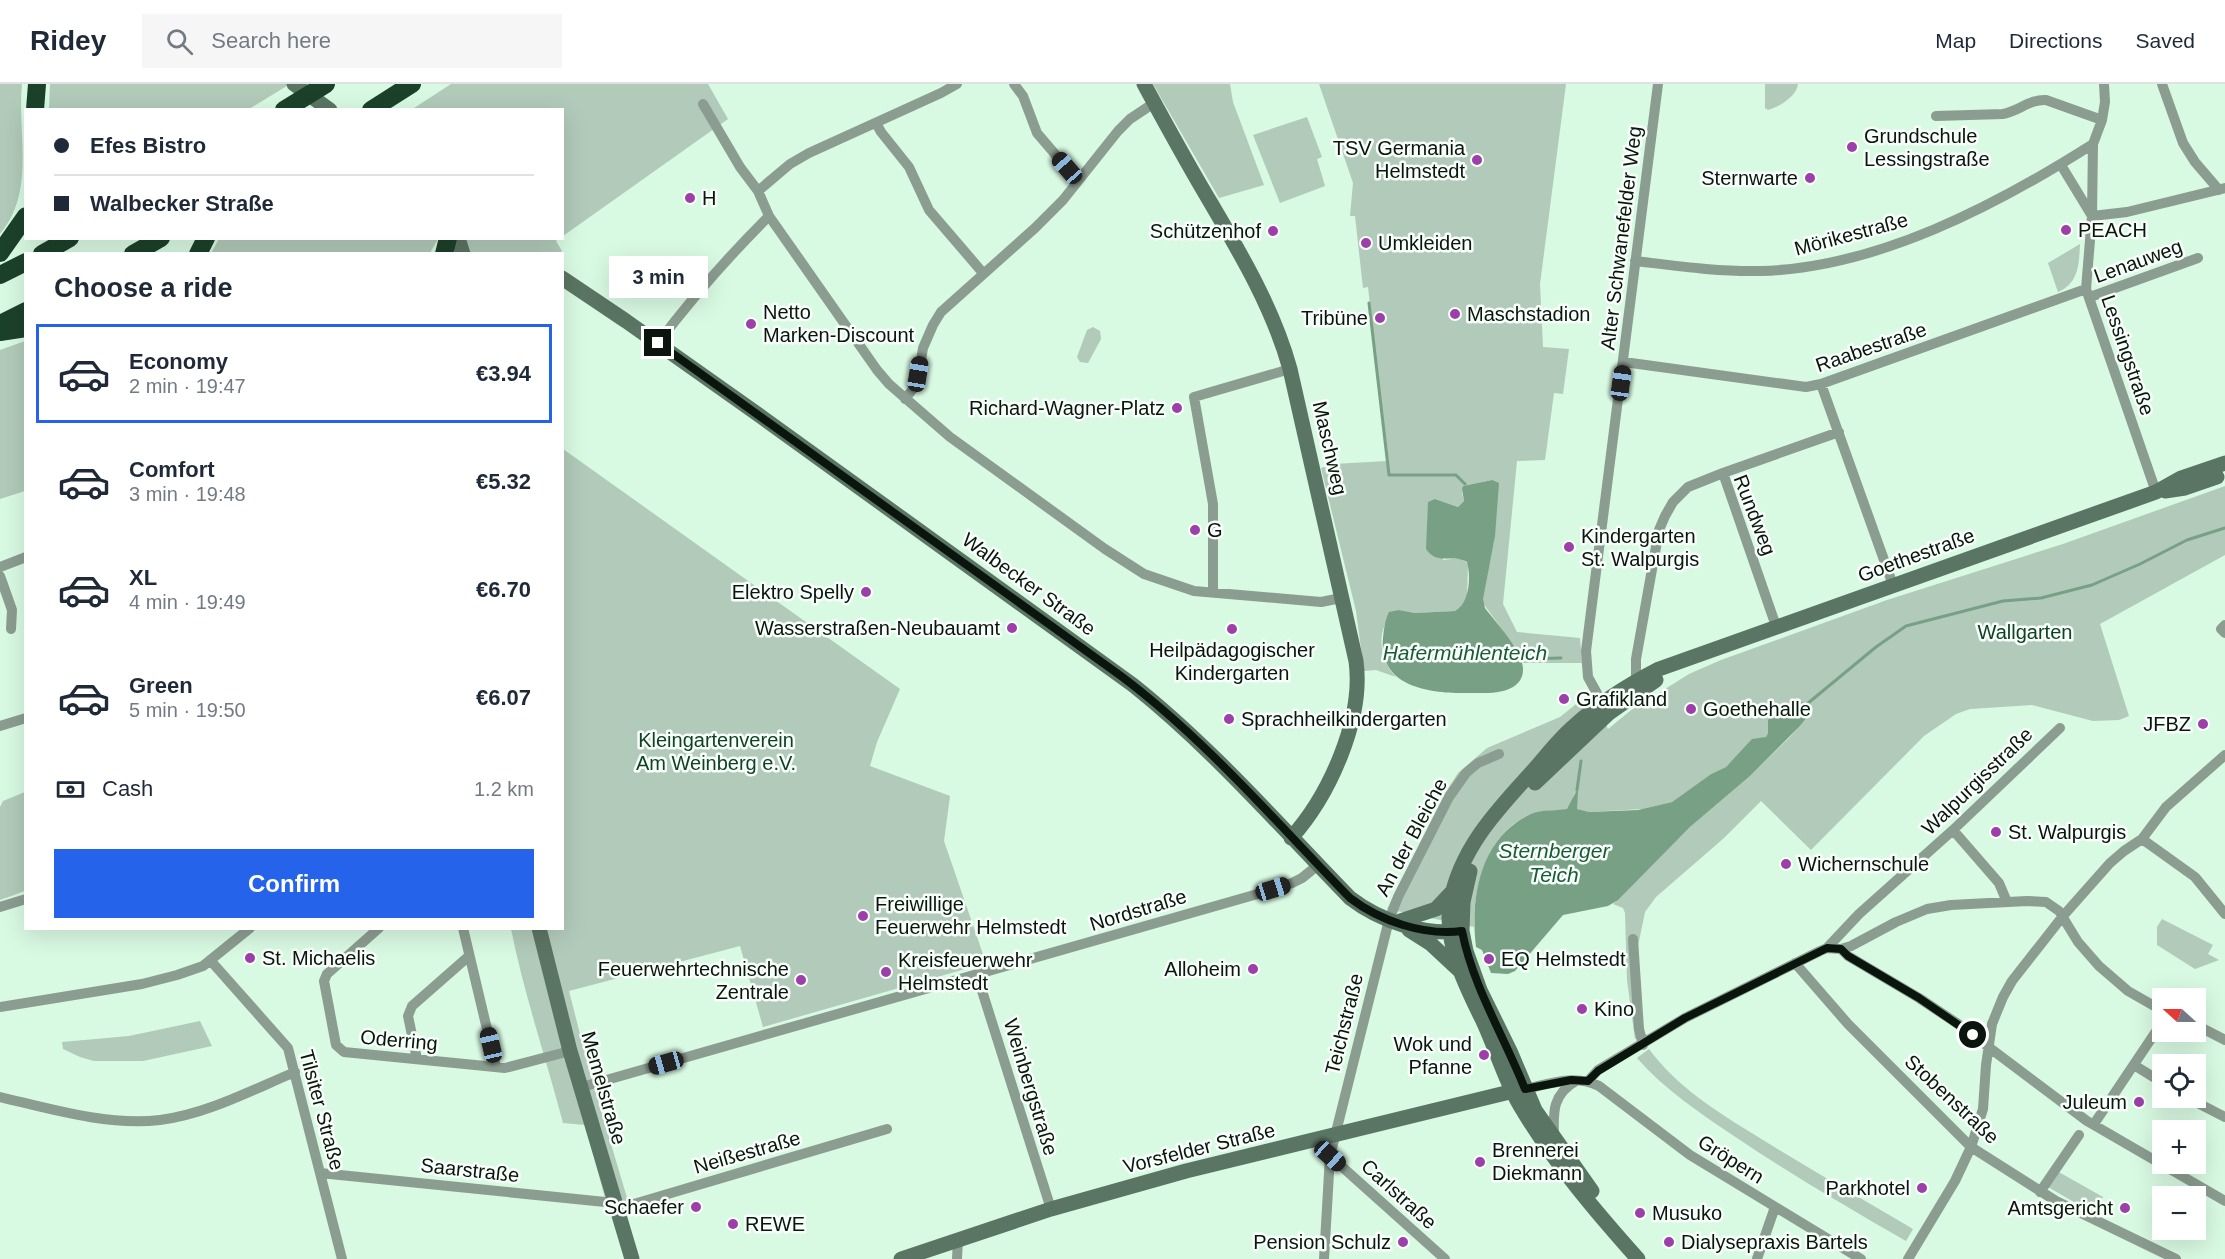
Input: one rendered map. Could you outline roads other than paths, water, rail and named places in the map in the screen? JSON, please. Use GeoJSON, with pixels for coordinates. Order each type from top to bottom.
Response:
{"type":"FeatureCollection","features":[{"type":"Feature","properties":{"kind":"highway"},"geometry":{"type":"LineString","coordinates":[[35,108],[37,84]]}},
{"type":"Feature","properties":{"kind":"highway"},"geometry":{"type":"LineString","coordinates":[[42,108],[44,84]]}},
{"type":"Feature","properties":{"kind":"highway"},"geometry":{"type":"LineString","coordinates":[[287,108],[326,84]]}},
{"type":"Feature","properties":{"kind":"highway"},"geometry":{"type":"LineString","coordinates":[[377,106],[412,84]]}},
{"type":"Feature","properties":{"kind":"highway"},"geometry":{"type":"LineString","coordinates":[[0,253],[24,219]]}},
{"type":"Feature","properties":{"kind":"highway"},"geometry":{"type":"LineString","coordinates":[[46,252],[66,240]]}},
{"type":"Feature","properties":{"kind":"highway"},"geometry":{"type":"LineString","coordinates":[[136,252],[158,240]]}},
{"type":"Feature","properties":{"kind":"highway"},"geometry":{"type":"LineString","coordinates":[[0,275],[24,263]]}},
{"type":"Feature","properties":{"kind":"highway"},"geometry":{"type":"LineString","coordinates":[[0,324],[24,312]]}},
{"type":"Feature","properties":{"kind":"highway"},"geometry":{"type":"LineString","coordinates":[[0,332],[24,328]]}},
{"type":"Feature","properties":{"kind":"main road"},"geometry":{"type":"LineString","coordinates":[[294,84],[327,108]]}},
{"type":"Feature","properties":{"kind":"main road","name":"Maschweg"},"geometry":{"type":"LineString","coordinates":[[1144,84],[1273,316],[1290,369],[1357,671],[1354,710],[1341,752],[1324,792],[1308,819],[1292,838]]}},
{"type":"Feature","properties":{"kind":"main road","name":"Walbecker Straße"},"geometry":{"type":"LineString","coordinates":[[564,280],[658,343],[1140,691],[1200,743],[1318,866],[1362,907],[1392,921],[1456,932]]}},
{"type":"Feature","properties":{"kind":"main road","name":"Goethestraße"},"geometry":{"type":"LineString","coordinates":[[1456,932],[1465,887],[1481,846],[1528,790],[1605,708],[1636,681],[1690,657],[2156,492],[2181,478],[2225,463]]}},
{"type":"Feature","properties":{"kind":"main road","name":"Goethestraße"},"geometry":{"type":"LineString","coordinates":[[2156,492],[2185,489],[2225,474]]}},
{"type":"Feature","properties":{"kind":"main road","name":"Goethestraße"},"geometry":{"type":"LineString","coordinates":[[1456,932],[1449,916],[1453,891],[1469,850],[1494,816],[1561,739],[1605,708],[1690,657]]}},
{"type":"Feature","properties":{"kind":"main road"},"geometry":{"type":"LineString","coordinates":[[1392,921],[1413,918],[1436,909],[1453,891]]}},
{"type":"Feature","properties":{"kind":"main road"},"geometry":{"type":"LineString","coordinates":[[1392,921],[1431,944],[1460,972],[1542,1140],[1596,1212],[1638,1259]]}},
{"type":"Feature","properties":{"kind":"main road","name":"Memelstraße"},"geometry":{"type":"LineString","coordinates":[[540,930],[570,1051],[632,1259]]}},
{"type":"Feature","properties":{"kind":"main road"},"geometry":{"type":"LineString","coordinates":[[1456,932],[1460,972]]}},
{"type":"Feature","properties":{"kind":"main road"},"geometry":{"type":"LineString","coordinates":[[1456,932],[1480,990],[1507,1045],[1519,1090],[1554,1135],[1602,1208],[1608,1223]]}},
{"type":"Feature","properties":{"kind":"main road","name":"Vorsfelder Straße"},"geometry":{"type":"LineString","coordinates":[[901,1259],[1051,1209],[1186,1171],[1519,1090]]}},
{"type":"Feature","properties":{"kind":"street"},"geometry":{"type":"LineString","coordinates":[[758,191],[798,159],[957,84]]}},
{"type":"Feature","properties":{"kind":"street"},"geometry":{"type":"LineString","coordinates":[[1014,84],[1023,96],[1037,133],[1078,181]]}},
{"type":"Feature","properties":{"kind":"street","name":"Alter Schwanefelder Weg"},"geometry":{"type":"LineString","coordinates":[[1605,708],[1588,677],[1586,651],[1658,84]]}},
{"type":"Feature","properties":{"kind":"street"},"geometry":{"type":"LineString","coordinates":[[2093,144],[2102,120],[2104,84]]}},
{"type":"Feature","properties":{"kind":"street"},"geometry":{"type":"LineString","coordinates":[[2061,165],[2091,222],[2222,189],[2188,152],[2162,84]]}},
{"type":"Feature","properties":{"kind":"street"},"geometry":{"type":"LineString","coordinates":[[1936,116],[2003,114],[2014,112],[2038,100],[2046,100],[2102,120]]}},
{"type":"Feature","properties":{"kind":"street"},"geometry":{"type":"LineString","coordinates":[[905,399],[917,384],[921,357],[933,325],[941,312],[1035,228],[1078,181],[1118,130],[1154,103]]}},
{"type":"Feature","properties":{"kind":"street"},"geometry":{"type":"LineString","coordinates":[[703,104],[740,167],[758,191],[769,216],[877,370],[905,399],[950,437],[1122,561],[1154,579],[1194,591],[1213,593],[1322,602],[1341,598]]}},
{"type":"Feature","properties":{"kind":"street"},"geometry":{"type":"LineString","coordinates":[[876,123],[906,161],[929,210],[983,273]]}},
{"type":"Feature","properties":{"kind":"street","name":"Mörikestraße"},"geometry":{"type":"LineString","coordinates":[[1635,261],[1742,271],[1780,270],[1851,257],[1946,225],[2000,200],[2093,144]]}},
{"type":"Feature","properties":{"kind":"street","name":"Lessingstraße"},"geometry":{"type":"LineString","coordinates":[[2093,144],[2088,293],[2156,492]]}},
{"type":"Feature","properties":{"kind":"street"},"geometry":{"type":"LineString","coordinates":[[658,343],[687,304],[727,258],[769,216]]}},
{"type":"Feature","properties":{"kind":"street","name":"Lenauweg"},"geometry":{"type":"LineString","coordinates":[[2088,293],[2198,258]]}},
{"type":"Feature","properties":{"kind":"street","name":"Raabestraße"},"geometry":{"type":"LineString","coordinates":[[1624,362],[1806,387],[1821,384],[2088,293]]}},
{"type":"Feature","properties":{"kind":"street"},"geometry":{"type":"LineString","coordinates":[[1213,593],[1213,510],[1194,397],[1290,369]]}},
{"type":"Feature","properties":{"kind":"street"},"geometry":{"type":"LineString","coordinates":[[1821,384],[1893,585]]}},
{"type":"Feature","properties":{"kind":"street"},"geometry":{"type":"LineString","coordinates":[[1723,473],[1839,432]]}},
{"type":"Feature","properties":{"kind":"street","name":"Rundweg"},"geometry":{"type":"LineString","coordinates":[[1636,681],[1636,659],[1659,530],[1673,502],[1688,487],[1723,473],[1776,626]]}},
{"type":"Feature","properties":{"kind":"street"},"geometry":{"type":"LineString","coordinates":[[0,567],[24,558]]}},
{"type":"Feature","properties":{"kind":"street"},"geometry":{"type":"LineString","coordinates":[[0,576],[12,610],[11,629]]}},
{"type":"Feature","properties":{"kind":"street"},"geometry":{"type":"LineString","coordinates":[[2225,625],[2221,629],[2225,633]]}},
{"type":"Feature","properties":{"kind":"street"},"geometry":{"type":"LineString","coordinates":[[0,726],[24,719]]}},
{"type":"Feature","properties":{"kind":"street","name":"Walpurgisstraße"},"geometry":{"type":"LineString","coordinates":[[1827,948],[2060,728]]}},
{"type":"Feature","properties":{"kind":"street","name":"An der Bleiche"},"geometry":{"type":"LineString","coordinates":[[1392,921],[1398,897],[1449,797],[1466,773],[1478,763],[1499,754]]}},
{"type":"Feature","properties":{"kind":"street"},"geometry":{"type":"LineString","coordinates":[[1908,1259],[1955,1181],[1971,1148],[1983,1109],[1992,1024],[2012,981],[2063,916],[2110,863],[2142,839],[2166,807],[2225,754]]}},
{"type":"Feature","properties":{"kind":"street"},"geometry":{"type":"LineString","coordinates":[[1953,830],[1999,883],[2007,902]]}},
{"type":"Feature","properties":{"kind":"street"},"geometry":{"type":"LineString","coordinates":[[2142,839],[2195,877],[2225,914]]}},
{"type":"Feature","properties":{"kind":"street","name":"Nordstraße"},"geometry":{"type":"LineString","coordinates":[[582,1087],[1292,883],[1318,866]]}},
{"type":"Feature","properties":{"kind":"street"},"geometry":{"type":"LineString","coordinates":[[0,907],[24,900]]}},
{"type":"Feature","properties":{"kind":"street"},"geometry":{"type":"LineString","coordinates":[[1554,1135],[1554,1105],[1564,1090],[1685,1018],[1795,963],[1827,948],[1841,949],[1861,942],[1896,922],[1927,909],[1951,905],[2046,902],[2059,911],[2078,942],[2098,966],[2128,991],[2152,1005]]}},
{"type":"Feature","properties":{"kind":"street","name":"Teichstraße"},"geometry":{"type":"LineString","coordinates":[[1324,1259],[1330,1156],[1392,921]]}},
{"type":"Feature","properties":{"kind":"street"},"geometry":{"type":"LineString","coordinates":[[0,1007],[161,980],[203,966],[248,930]]}},
{"type":"Feature","properties":{"kind":"street","name":"Oderring"},"geometry":{"type":"LineString","coordinates":[[377,930],[325,977],[323,985],[336,1045],[344,1052],[513,1067],[570,1051]]}},
{"type":"Feature","properties":{"kind":"street"},"geometry":{"type":"LineString","coordinates":[[464,930],[496,1067]]}},
{"type":"Feature","properties":{"kind":"street"},"geometry":{"type":"LineString","coordinates":[[1633,939],[1642,1045]]}},
{"type":"Feature","properties":{"kind":"street"},"geometry":{"type":"LineString","coordinates":[[1841,949],[1848,956],[1919,998],[1988,1045],[2061,1102],[2094,1124],[2225,1201]]}},
{"type":"Feature","properties":{"kind":"street"},"geometry":{"type":"LineString","coordinates":[[417,1059],[408,1016],[412,1006],[469,956]]}},
{"type":"Feature","properties":{"kind":"street","name":"Tilsiter Straße"},"geometry":{"type":"LineString","coordinates":[[210,960],[282,1040],[290,1054],[342,1259]]}},
{"type":"Feature","properties":{"kind":"street","name":"Stobenstraße"},"geometry":{"type":"LineString","coordinates":[[1795,963],[1848,1024],[1971,1148],[2040,1192],[2075,1211],[2176,1259]]}},
{"type":"Feature","properties":{"kind":"street","name":"Weinbergstraße"},"geometry":{"type":"LineString","coordinates":[[977,975],[1051,1209]]}},
{"type":"Feature","properties":{"kind":"street"},"geometry":{"type":"LineString","coordinates":[[2206,1030],[2225,1040]]}},
{"type":"Feature","properties":{"kind":"street"},"geometry":{"type":"LineString","coordinates":[[2094,1124],[2152,1038]]}},
{"type":"Feature","properties":{"kind":"street"},"geometry":{"type":"LineString","coordinates":[[2134,1065],[2152,1076]]}},
{"type":"Feature","properties":{"kind":"street"},"geometry":{"type":"LineString","coordinates":[[0,1097],[100,1118],[156,1120],[201,1110],[295,1072]]}},
{"type":"Feature","properties":{"kind":"street"},"geometry":{"type":"LineString","coordinates":[[1519,1090],[1584,1080]]}},
{"type":"Feature","properties":{"kind":"street","name":"Gröpern"},"geometry":{"type":"LineString","coordinates":[[1584,1080],[1610,1093],[1690,1155],[1861,1259]]}},
{"type":"Feature","properties":{"kind":"street"},"geometry":{"type":"LineString","coordinates":[[2206,1107],[2225,1117]]}},
{"type":"Feature","properties":{"kind":"street","name":"Neißestraße"},"geometry":{"type":"LineString","coordinates":[[616,1206],[887,1129]]}},
{"type":"Feature","properties":{"kind":"street"},"geometry":{"type":"LineString","coordinates":[[2040,1192],[2079,1135]]}},
{"type":"Feature","properties":{"kind":"street","name":"Carlstraße"},"geometry":{"type":"LineString","coordinates":[[1330,1156],[1444,1259]]}},
{"type":"Feature","properties":{"kind":"street","name":"Saarstraße"},"geometry":{"type":"LineString","coordinates":[[320,1173],[616,1206]]}},
{"type":"Feature","properties":{"kind":"street"},"geometry":{"type":"LineString","coordinates":[[1757,1259],[1775,1207]]}},
{"type":"Feature","properties":{"kind":"street"},"geometry":{"type":"LineString","coordinates":[[957,1259],[958,1239]]}},
{"type":"Feature","properties":{"kind":"street"},"geometry":{"type":"LineString","coordinates":[[1918,1259],[1920,1240]]}},
{"type":"Feature","properties":{"kind":"water","name":"Hafermühlenteich"},"geometry":{"type":"Polygon","coordinates":[[[1492,480],[1499,483],[1495,536],[1483,599],[1485,608],[1519,655],[1523,670],[1520,681],[1507,690],[1491,693],[1440,692],[1410,685],[1398,678],[1389,668],[1384,655],[1383,635],[1389,612],[1399,610],[1415,613],[1455,611],[1464,602],[1469,582],[1467,562],[1435,557],[1426,549],[1428,502],[1435,499],[1458,507],[1464,501],[1463,486],[1492,480]]]}},
{"type":"Feature","properties":{"kind":"water","name":"Sternberger Teich"},"geometry":{"type":"Polygon","coordinates":[[[1802,702],[1807,704],[1807,717],[1799,727],[1750,776],[1690,827],[1618,900],[1608,906],[1563,915],[1515,971],[1508,974],[1491,973],[1482,950],[1476,947],[1477,889],[1490,853],[1500,838],[1514,824],[1535,812],[1567,809],[1577,790],[1577,809],[1589,812],[1638,810],[1672,802],[1711,774],[1726,767],[1752,739],[1766,737],[1768,720],[1775,713],[1787,705],[1802,702]]]}},
{"type":"Feature","properties":{"kind":"waterway"},"geometry":{"type":"LineString","coordinates":[[1369,303],[1389,475],[1456,475],[1465,484]]}},
{"type":"Feature","properties":{"kind":"waterway"},"geometry":{"type":"LineString","coordinates":[[1807,704],[1876,647],[1906,626],[2003,601],[2041,598],[2092,585],[2187,540],[2225,528]]}},
{"type":"Feature","properties":{"kind":"waterway"},"geometry":{"type":"LineString","coordinates":[[1519,659],[1561,658]]}},
{"type":"Feature","properties":{"kind":"waterway"},"geometry":{"type":"LineString","coordinates":[[1577,790],[1581,761]]}},
{"type":"Feature","properties":{"kind":"place","name":"Grundschule Lessingstraße"},"geometry":{"type":"Point","coordinates":[1852,147]}},
{"type":"Feature","properties":{"kind":"place","name":"TSV Germania Helmstedt"},"geometry":{"type":"Point","coordinates":[1477,160]}},
{"type":"Feature","properties":{"kind":"place","name":"Sternwarte"},"geometry":{"type":"Point","coordinates":[1810,178]}},
{"type":"Feature","properties":{"kind":"place","name":"H"},"geometry":{"type":"Point","coordinates":[690,198]}},
{"type":"Feature","properties":{"kind":"place","name":"PEACH"},"geometry":{"type":"Point","coordinates":[2066,230]}},
{"type":"Feature","properties":{"kind":"place","name":"Schützenhof"},"geometry":{"type":"Point","coordinates":[1273,231]}},
{"type":"Feature","properties":{"kind":"place","name":"Umkleiden"},"geometry":{"type":"Point","coordinates":[1366,243]}},
{"type":"Feature","properties":{"kind":"place","name":"Maschstadion"},"geometry":{"type":"Point","coordinates":[1455,314]}},
{"type":"Feature","properties":{"kind":"place","name":"Tribüne"},"geometry":{"type":"Point","coordinates":[1380,318]}},
{"type":"Feature","properties":{"kind":"place","name":"Netto Marken-Discount"},"geometry":{"type":"Point","coordinates":[751,324]}},
{"type":"Feature","properties":{"kind":"place","name":"Richard-Wagner-Platz"},"geometry":{"type":"Point","coordinates":[1177,408]}},
{"type":"Feature","properties":{"kind":"place","name":"G"},"geometry":{"type":"Point","coordinates":[1195,530]}},
{"type":"Feature","properties":{"kind":"place","name":"Kindergarten St. Walpurgis"},"geometry":{"type":"Point","coordinates":[1569,547]}},
{"type":"Feature","properties":{"kind":"place","name":"Elektro Spelly"},"geometry":{"type":"Point","coordinates":[866,592]}},
{"type":"Feature","properties":{"kind":"place","name":"Wasserstraßen-Neubauamt"},"geometry":{"type":"Point","coordinates":[1012,628]}},
{"type":"Feature","properties":{"kind":"place","name":"Heilpädagogischer Kindergarten"},"geometry":{"type":"Point","coordinates":[1232,629]}},
{"type":"Feature","properties":{"kind":"place","name":"Grafikland"},"geometry":{"type":"Point","coordinates":[1564,699]}},
{"type":"Feature","properties":{"kind":"place","name":"Goethehalle"},"geometry":{"type":"Point","coordinates":[1691,709]}},
{"type":"Feature","properties":{"kind":"place","name":"Sprachheilkindergarten"},"geometry":{"type":"Point","coordinates":[1229,719]}},
{"type":"Feature","properties":{"kind":"place","name":"JFBZ"},"geometry":{"type":"Point","coordinates":[2203,724]}},
{"type":"Feature","properties":{"kind":"place","name":"St. Walpurgis"},"geometry":{"type":"Point","coordinates":[1996,832]}},
{"type":"Feature","properties":{"kind":"place","name":"Wichernschule"},"geometry":{"type":"Point","coordinates":[1786,864]}},
{"type":"Feature","properties":{"kind":"place","name":"Freiwillige Feuerwehr Helmstedt"},"geometry":{"type":"Point","coordinates":[863,916]}},
{"type":"Feature","properties":{"kind":"place","name":"St. Michaelis"},"geometry":{"type":"Point","coordinates":[250,958]}},
{"type":"Feature","properties":{"kind":"place","name":"EQ Helmstedt"},"geometry":{"type":"Point","coordinates":[1489,959]}},
{"type":"Feature","properties":{"kind":"place","name":"Alloheim"},"geometry":{"type":"Point","coordinates":[1253,969]}},
{"type":"Feature","properties":{"kind":"place","name":"Kreisfeuerwehr Helmstedt"},"geometry":{"type":"Point","coordinates":[886,972]}},
{"type":"Feature","properties":{"kind":"place","name":"Feuerwehrtechnische Zentrale"},"geometry":{"type":"Point","coordinates":[801,980]}},
{"type":"Feature","properties":{"kind":"place","name":"Kino"},"geometry":{"type":"Point","coordinates":[1582,1009]}},
{"type":"Feature","properties":{"kind":"place","name":"Wok und Pfanne"},"geometry":{"type":"Point","coordinates":[1484,1055]}},
{"type":"Feature","properties":{"kind":"place","name":"Juleum"},"geometry":{"type":"Point","coordinates":[2139,1102]}},
{"type":"Feature","properties":{"kind":"place","name":"Brennerei Diekmann"},"geometry":{"type":"Point","coordinates":[1480,1162]}},
{"type":"Feature","properties":{"kind":"place","name":"Parkhotel"},"geometry":{"type":"Point","coordinates":[1922,1188]}},
{"type":"Feature","properties":{"kind":"place","name":"Schaefer"},"geometry":{"type":"Point","coordinates":[696,1207]}},
{"type":"Feature","properties":{"kind":"place","name":"Amtsgericht"},"geometry":{"type":"Point","coordinates":[2125,1208]}},
{"type":"Feature","properties":{"kind":"place","name":"Musuko"},"geometry":{"type":"Point","coordinates":[1640,1213]}},
{"type":"Feature","properties":{"kind":"place","name":"REWE"},"geometry":{"type":"Point","coordinates":[733,1224]}},
{"type":"Feature","properties":{"kind":"place","name":"Pension Schulz"},"geometry":{"type":"Point","coordinates":[1403,1242]}},
{"type":"Feature","properties":{"kind":"place","name":"Dialysepraxis Bartels"},"geometry":{"type":"Point","coordinates":[1669,1242]}},
{"type":"Feature","properties":{"kind":"park label","name":"Wallgarten"},"geometry":{"type":"Point","coordinates":[2025,632]}},
{"type":"Feature","properties":{"kind":"park label","name":"Kleingartenverein Am Weinberg e.V."},"geometry":{"type":"Point","coordinates":[716,752]}}]}
